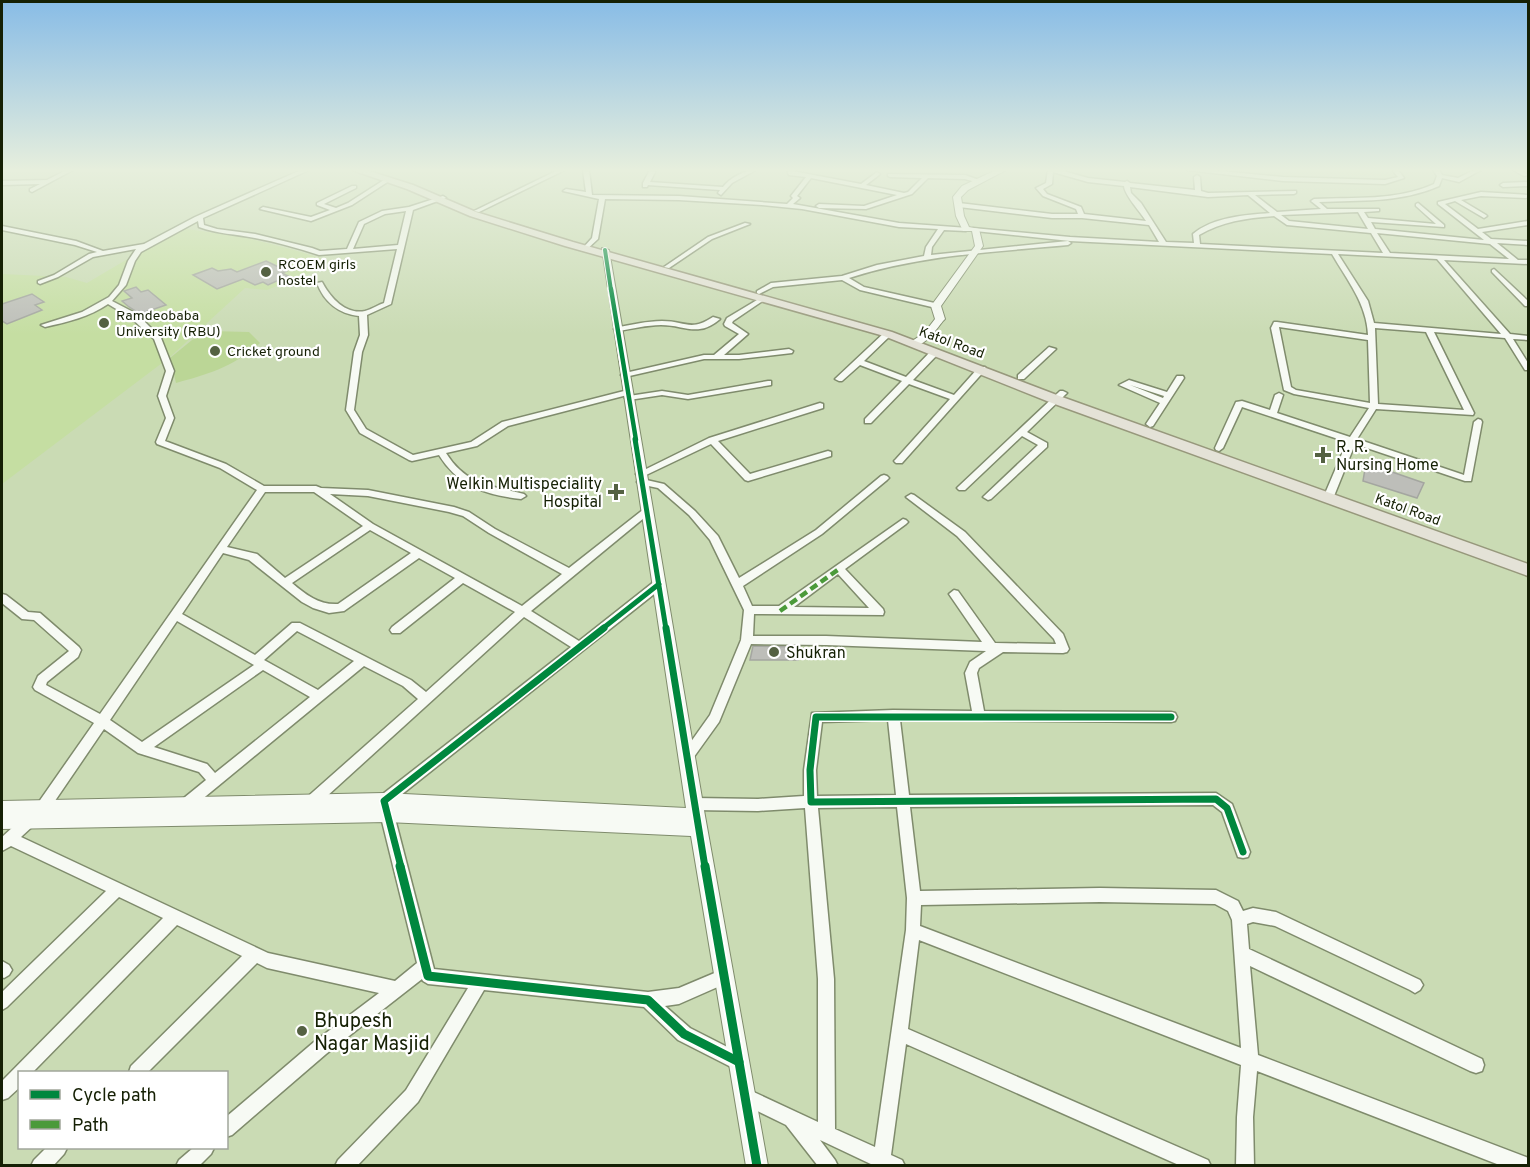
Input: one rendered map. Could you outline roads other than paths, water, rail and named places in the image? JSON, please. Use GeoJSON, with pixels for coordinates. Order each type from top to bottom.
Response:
{"type":"FeatureCollection","features":[{"type":"Feature","properties":{"kind":"main road","name":"Katol Road"},"geometry":{"type":"LineString","coordinates":[[509,224],[918,342],[1021,377],[1060,396],[1219,447],[1528,570]]}},
{"type":"Feature","properties":{"kind":"main road","name":"Katol Road"},"geometry":{"type":"LineString","coordinates":[[518,224],[597,250],[667,267],[918,342],[935,352],[982,369],[1528,559]]}},
{"type":"Feature","properties":{"kind":"street"},"geometry":{"type":"LineString","coordinates":[[45,325],[79,317],[107,301],[118,291],[134,254],[185,224]]}},
{"type":"Feature","properties":{"kind":"street"},"geometry":{"type":"LineString","coordinates":[[201,224],[216,231],[255,236],[319,253],[401,247]]}},
{"type":"Feature","properties":{"kind":"street"},"geometry":{"type":"LineString","coordinates":[[349,251],[361,224]]}},
{"type":"Feature","properties":{"kind":"street"},"geometry":{"type":"LineString","coordinates":[[321,283],[328,298],[345,310],[363,314],[387,304],[406,224]]}},
{"type":"Feature","properties":{"kind":"street"},"geometry":{"type":"LineString","coordinates":[[598,224],[597,250],[618,329],[696,816],[757,1166]]}},
{"type":"Feature","properties":{"kind":"street"},"geometry":{"type":"LineString","coordinates":[[667,267],[710,238],[746,224]]}},
{"type":"Feature","properties":{"kind":"street"},"geometry":{"type":"LineString","coordinates":[[895,224],[1089,240],[1528,262]]}},
{"type":"Feature","properties":{"kind":"street"},"geometry":{"type":"LineString","coordinates":[[936,306],[979,246],[967,224]]}},
{"type":"Feature","properties":{"kind":"street"},"geometry":{"type":"LineString","coordinates":[[1153,224],[1164,244]]}},
{"type":"Feature","properties":{"kind":"street"},"geometry":{"type":"LineString","coordinates":[[1197,245],[1196,234],[1205,226],[1211,224]]}},
{"type":"Feature","properties":{"kind":"street"},"geometry":{"type":"LineString","coordinates":[[1296,224],[1376,237],[1528,242]]}},
{"type":"Feature","properties":{"kind":"street"},"geometry":{"type":"LineString","coordinates":[[1369,224],[1387,254]]}},
{"type":"Feature","properties":{"kind":"street"},"geometry":{"type":"LineString","coordinates":[[1422,224],[1442,226],[1451,239]]}},
{"type":"Feature","properties":{"kind":"street"},"geometry":{"type":"LineString","coordinates":[[1470,224],[1516,261]]}},
{"type":"Feature","properties":{"kind":"street"},"geometry":{"type":"LineString","coordinates":[[1479,231],[1519,224]]}},
{"type":"Feature","properties":{"kind":"street"},"geometry":{"type":"LineString","coordinates":[[1516,225],[1528,242]]}},
{"type":"Feature","properties":{"kind":"street"},"geometry":{"type":"LineString","coordinates":[[2,228],[76,243],[103,252]]}},
{"type":"Feature","properties":{"kind":"street"},"geometry":{"type":"LineString","coordinates":[[927,257],[929,247],[942,228]]}},
{"type":"Feature","properties":{"kind":"street"},"geometry":{"type":"LineString","coordinates":[[728,324],[758,296],[783,283],[843,278],[879,266],[927,257],[1089,240]]}},
{"type":"Feature","properties":{"kind":"street"},"geometry":{"type":"LineString","coordinates":[[40,282],[56,276],[81,259],[103,252],[145,246]]}},
{"type":"Feature","properties":{"kind":"street"},"geometry":{"type":"LineString","coordinates":[[1331,491],[1353,439],[1374,406],[1371,326],[1364,301],[1333,251]]}},
{"type":"Feature","properties":{"kind":"street"},"geometry":{"type":"LineString","coordinates":[[1438,257],[1509,338],[1528,368]]}},
{"type":"Feature","properties":{"kind":"street"},"geometry":{"type":"LineString","coordinates":[[1494,271],[1528,303]]}},
{"type":"Feature","properties":{"kind":"street"},"geometry":{"type":"LineString","coordinates":[[843,278],[862,289],[936,306]]}},
{"type":"Feature","properties":{"kind":"street"},"geometry":{"type":"LineString","coordinates":[[107,301],[134,315],[157,338],[170,371],[162,396],[170,418],[160,442],[223,466],[262,489],[368,493],[451,509],[466,514],[492,531],[569,573]]}},
{"type":"Feature","properties":{"kind":"street"},"geometry":{"type":"LineString","coordinates":[[918,342],[940,319],[936,306]]}},
{"type":"Feature","properties":{"kind":"street"},"geometry":{"type":"LineString","coordinates":[[363,314],[364,335],[358,352],[350,410],[363,431],[412,458],[474,444],[505,424],[628,395],[662,393],[688,397],[768,383]]}},
{"type":"Feature","properties":{"kind":"street"},"geometry":{"type":"LineString","coordinates":[[706,316],[728,324],[744,334],[716,357]]}},
{"type":"Feature","properties":{"kind":"street"},"geometry":{"type":"LineString","coordinates":[[618,329],[660,323],[694,330],[702,329],[716,319]]}},
{"type":"Feature","properties":{"kind":"street"},"geometry":{"type":"LineString","coordinates":[[1371,338],[1275,325],[1287,388],[1294,392],[1374,406],[1470,413],[1429,330]]}},
{"type":"Feature","properties":{"kind":"street"},"geometry":{"type":"LineString","coordinates":[[1371,326],[1528,338]]}},
{"type":"Feature","properties":{"kind":"street"},"geometry":{"type":"LineString","coordinates":[[839,379],[888,334]]}},
{"type":"Feature","properties":{"kind":"street"},"geometry":{"type":"LineString","coordinates":[[1021,377],[1052,349]]}},
{"type":"Feature","properties":{"kind":"street"},"geometry":{"type":"LineString","coordinates":[[625,375],[704,357],[789,351]]}},
{"type":"Feature","properties":{"kind":"street"},"geometry":{"type":"LineString","coordinates":[[868,421],[935,352]]}},
{"type":"Feature","properties":{"kind":"street"},"geometry":{"type":"LineString","coordinates":[[859,362],[954,398]]}},
{"type":"Feature","properties":{"kind":"street"},"geometry":{"type":"LineString","coordinates":[[899,461],[982,369]]}},
{"type":"Feature","properties":{"kind":"street"},"geometry":{"type":"LineString","coordinates":[[1150,424],[1180,378]]}},
{"type":"Feature","properties":{"kind":"street"},"geometry":{"type":"LineString","coordinates":[[1273,413],[1279,395]]}},
{"type":"Feature","properties":{"kind":"street"},"geometry":{"type":"LineString","coordinates":[[962,488],[1060,396]]}},
{"type":"Feature","properties":{"kind":"street"},"geometry":{"type":"LineString","coordinates":[[1219,447],[1239,404],[1353,439],[1468,479],[1478,422]]}},
{"type":"Feature","properties":{"kind":"street"},"geometry":{"type":"LineString","coordinates":[[642,478],[712,440],[820,406]]}},
{"type":"Feature","properties":{"kind":"street"},"geometry":{"type":"LineString","coordinates":[[988,497],[1044,445],[1021,432]]}},
{"type":"Feature","properties":{"kind":"street"},"geometry":{"type":"LineString","coordinates":[[712,440],[748,478],[828,454]]}},
{"type":"Feature","properties":{"kind":"street"},"geometry":{"type":"LineString","coordinates":[[442,453],[451,469],[476,486],[521,496]]}},
{"type":"Feature","properties":{"kind":"street"},"geometry":{"type":"LineString","coordinates":[[642,478],[661,486],[692,513],[714,538],[749,610],[747,640],[715,718],[687,757]]}},
{"type":"Feature","properties":{"kind":"street"},"geometry":{"type":"LineString","coordinates":[[736,585],[819,532],[884,478]]}},
{"type":"Feature","properties":{"kind":"street"},"geometry":{"type":"LineString","coordinates":[[262,489],[103,722],[35,816],[5,841],[118,889],[267,960],[397,989]]}},
{"type":"Feature","properties":{"kind":"street"},"geometry":{"type":"LineString","coordinates":[[319,491],[370,526],[523,611],[579,647]]}},
{"type":"Feature","properties":{"kind":"street"},"geometry":{"type":"LineString","coordinates":[[747,640],[806,639],[1063,649],[1059,637],[983,555],[961,534],[911,497]]}},
{"type":"Feature","properties":{"kind":"street"},"geometry":{"type":"LineString","coordinates":[[310,803],[523,611],[647,511]]}},
{"type":"Feature","properties":{"kind":"street"},"geometry":{"type":"LineString","coordinates":[[780,611],[903,522]]}},
{"type":"Feature","properties":{"kind":"street"},"geometry":{"type":"LineString","coordinates":[[285,583],[370,526]]}},
{"type":"Feature","properties":{"kind":"street"},"geometry":{"type":"LineString","coordinates":[[221,549],[252,557],[319,607],[333,610],[340,608],[418,554]]}},
{"type":"Feature","properties":{"kind":"street"},"geometry":{"type":"LineString","coordinates":[[749,610],[879,612],[839,569]]}},
{"type":"Feature","properties":{"kind":"street"},"geometry":{"type":"LineString","coordinates":[[396,630],[462,578]]}},
{"type":"Feature","properties":{"kind":"street"},"geometry":{"type":"LineString","coordinates":[[2,809],[35,816],[386,808],[579,647],[659,584]]}},
{"type":"Feature","properties":{"kind":"street"},"geometry":{"type":"LineString","coordinates":[[954,594],[996,648]]}},
{"type":"Feature","properties":{"kind":"street"},"geometry":{"type":"LineString","coordinates":[[2,598],[26,616],[36,616],[75,650],[74,654],[42,679],[39,687],[103,722],[142,748],[203,768],[215,782]]}},
{"type":"Feature","properties":{"kind":"street"},"geometry":{"type":"LineString","coordinates":[[176,616],[319,696]]}},
{"type":"Feature","properties":{"kind":"street"},"geometry":{"type":"LineString","coordinates":[[142,748],[260,662],[296,626],[407,683],[425,698]]}},
{"type":"Feature","properties":{"kind":"street"},"geometry":{"type":"LineString","coordinates":[[979,715],[971,673],[974,665],[996,648]]}},
{"type":"Feature","properties":{"kind":"street"},"geometry":{"type":"LineString","coordinates":[[184,806],[363,660]]}},
{"type":"Feature","properties":{"kind":"street"},"geometry":{"type":"LineString","coordinates":[[745,1096],[889,1162],[899,1033],[913,930],[914,898],[893,715]]}},
{"type":"Feature","properties":{"kind":"street"},"geometry":{"type":"LineString","coordinates":[[826,1133],[826,980],[810,770],[816,717],[979,715],[1171,717]]}},
{"type":"Feature","properties":{"kind":"street"},"geometry":{"type":"LineString","coordinates":[[2,821],[35,816],[184,806],[310,803],[386,808],[696,816],[758,805],[811,802],[1216,799],[1227,808],[1243,852]]}},
{"type":"Feature","properties":{"kind":"street"},"geometry":{"type":"LineString","coordinates":[[386,808],[429,976],[648,1000],[679,996],[724,977]]}},
{"type":"Feature","properties":{"kind":"street"},"geometry":{"type":"LineString","coordinates":[[2,1002],[118,889]]}},
{"type":"Feature","properties":{"kind":"street"},"geometry":{"type":"LineString","coordinates":[[914,898],[1100,895],[1216,897],[1233,906],[1239,920],[1250,1059],[1245,1117],[1245,1166]]}},
{"type":"Feature","properties":{"kind":"street"},"geometry":{"type":"LineString","coordinates":[[1239,920],[1253,915],[1276,920],[1415,985]]}},
{"type":"Feature","properties":{"kind":"street"},"geometry":{"type":"LineString","coordinates":[[24,1071],[175,917]]}},
{"type":"Feature","properties":{"kind":"street"},"geometry":{"type":"LineString","coordinates":[[913,930],[1526,1166]]}},
{"type":"Feature","properties":{"kind":"street"},"geometry":{"type":"LineString","coordinates":[[138,1071],[255,954]]}},
{"type":"Feature","properties":{"kind":"street"},"geometry":{"type":"LineString","coordinates":[[1242,954],[1476,1065]]}},
{"type":"Feature","properties":{"kind":"street"},"geometry":{"type":"LineString","coordinates":[[228,1127],[321,1048],[425,967]]}},
{"type":"Feature","properties":{"kind":"street"},"geometry":{"type":"LineString","coordinates":[[344,1166],[412,1096],[480,982]]}},
{"type":"Feature","properties":{"kind":"street"},"geometry":{"type":"LineString","coordinates":[[648,1000],[684,1034],[739,1062]]}},
{"type":"Feature","properties":{"kind":"street"},"geometry":{"type":"LineString","coordinates":[[899,1033],[1202,1166]]}},
{"type":"Feature","properties":{"kind":"street"},"geometry":{"type":"LineString","coordinates":[[2,1092],[18,1077]]}},
{"type":"Feature","properties":{"kind":"street"},"geometry":{"type":"LineString","coordinates":[[792,1119],[829,1166]]}},
{"type":"Feature","properties":{"kind":"street"},"geometry":{"type":"LineString","coordinates":[[40,1166],[57,1149]]}},
{"type":"Feature","properties":{"kind":"street"},"geometry":{"type":"LineString","coordinates":[[185,1166],[204,1149]]}},
{"type":"Feature","properties":{"kind":"place","name":"RCOEM girls hostel"},"geometry":{"type":"Point","coordinates":[266,272]}},
{"type":"Feature","properties":{"kind":"place","name":"Ramdeobaba University (RBU)"},"geometry":{"type":"Point","coordinates":[104,323]}},
{"type":"Feature","properties":{"kind":"place","name":"Cricket ground"},"geometry":{"type":"Point","coordinates":[215,351]}},
{"type":"Feature","properties":{"kind":"place","name":"R. R. Nursing Home"},"geometry":{"type":"Point","coordinates":[1323,455]}},
{"type":"Feature","properties":{"kind":"place","name":"Welkin Multispeciality Hospital"},"geometry":{"type":"Point","coordinates":[616,492]}},
{"type":"Feature","properties":{"kind":"place","name":"Shukran"},"geometry":{"type":"Point","coordinates":[774,652]}},
{"type":"Feature","properties":{"kind":"place","name":"Bhupesh Nagar Masjid"},"geometry":{"type":"Point","coordinates":[302,1031]}}]}
